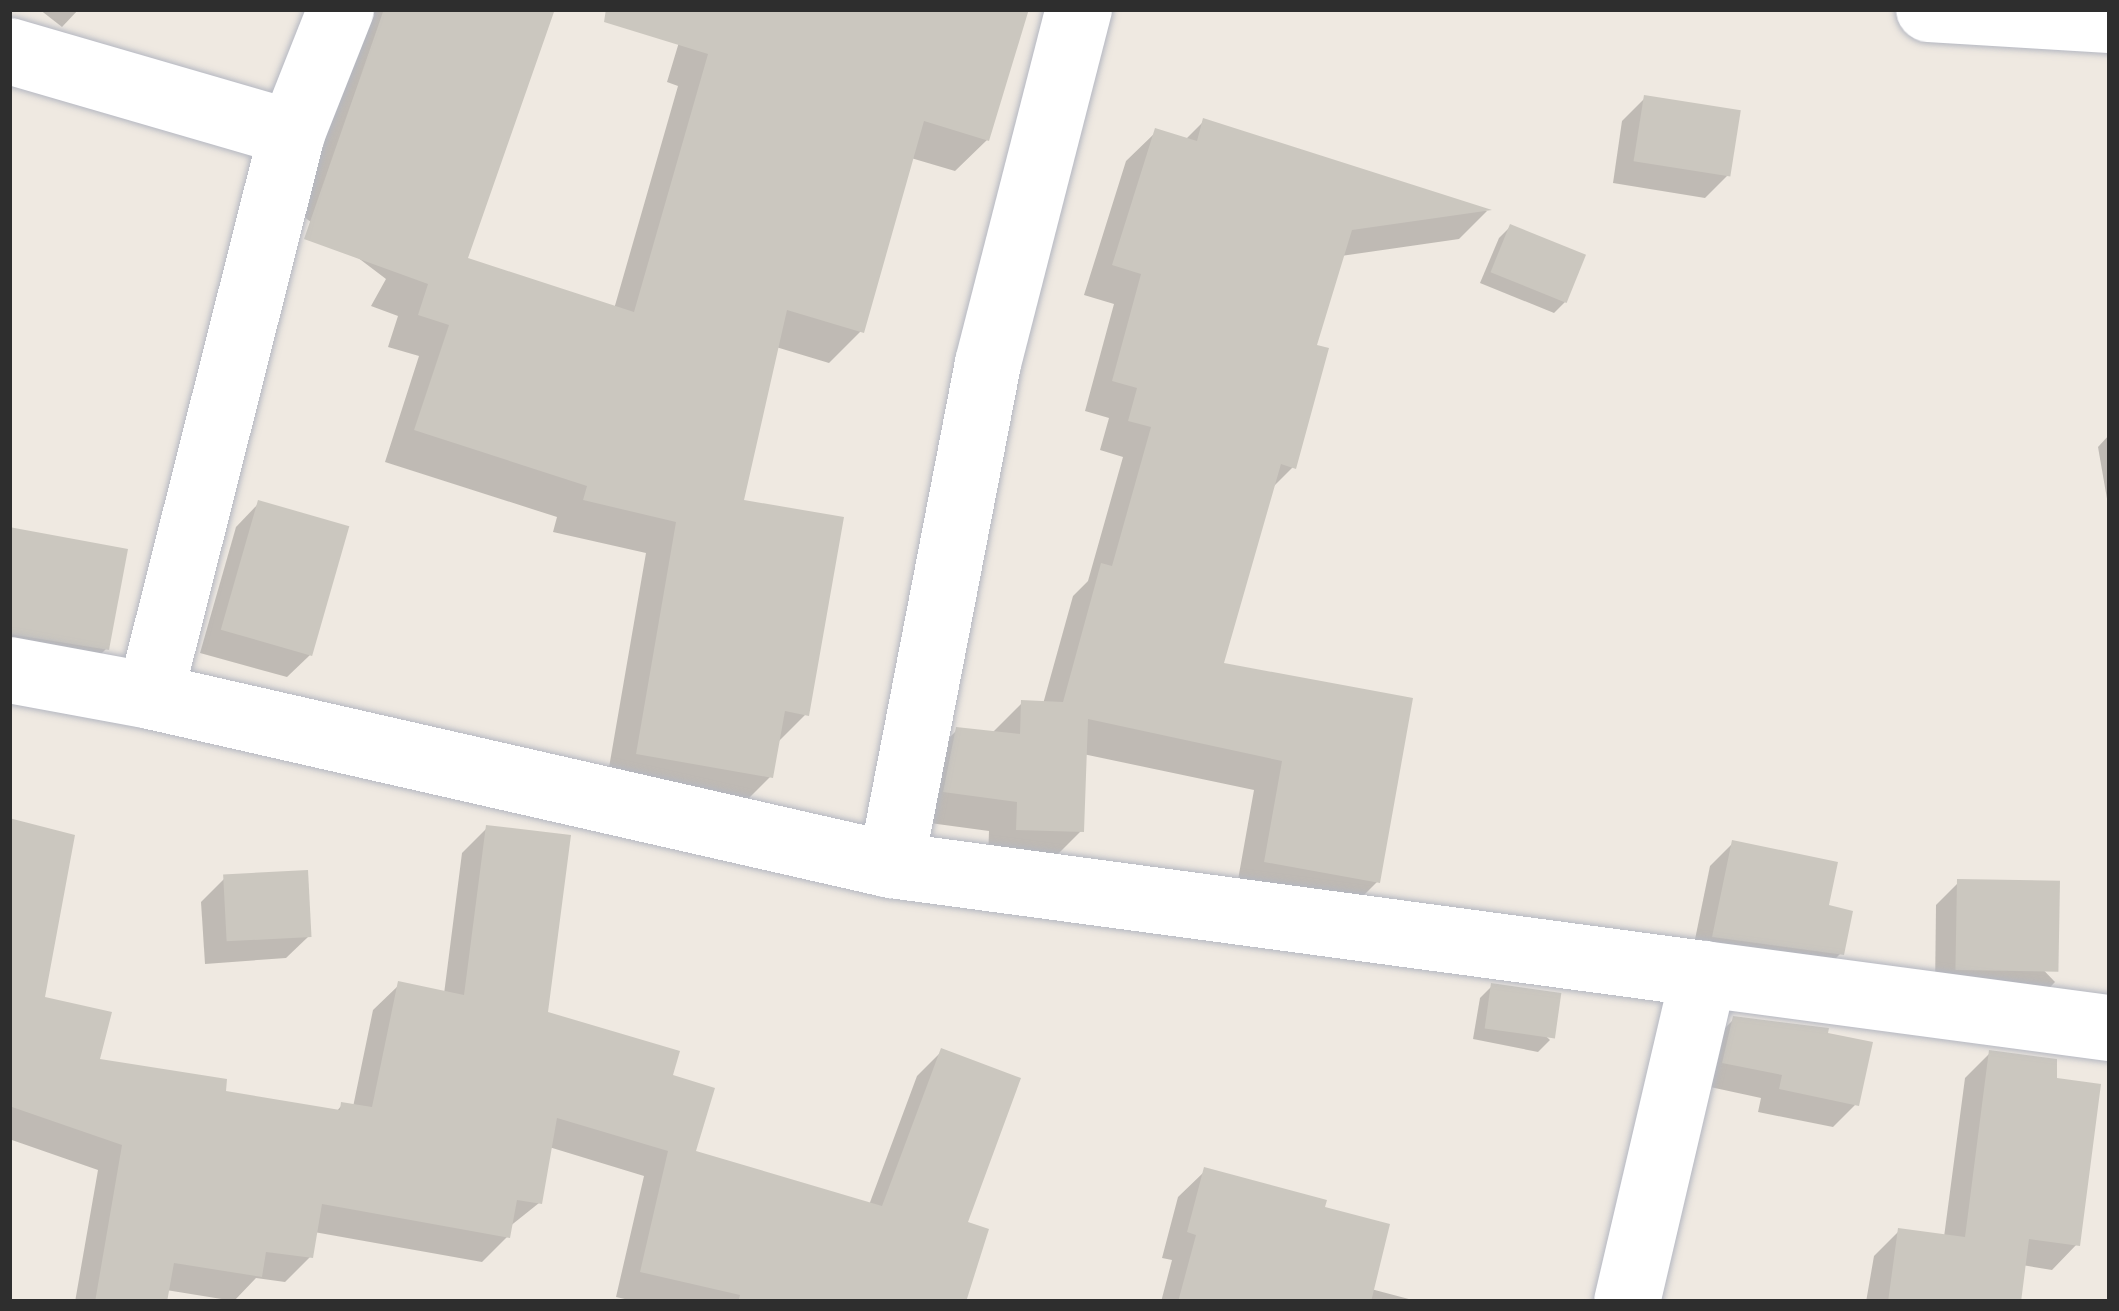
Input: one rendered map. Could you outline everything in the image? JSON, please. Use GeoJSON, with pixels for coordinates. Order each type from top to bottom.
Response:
{"type":"FeatureCollection","features":[{"type":"Feature","properties":{"kind":"street"},"geometry":{"type":"LineString","coordinates":[[151,697],[292,134],[341,9]]}},
{"type":"Feature","properties":{"kind":"street"},"geometry":{"type":"LineString","coordinates":[[891,866],[988,363],[1079,9]]}},
{"type":"Feature","properties":{"kind":"street"},"geometry":{"type":"LineString","coordinates":[[1929,9],[2110,20]]}},
{"type":"Feature","properties":{"kind":"street"},"geometry":{"type":"LineString","coordinates":[[9,51],[292,134]]}},
{"type":"Feature","properties":{"kind":"street"},"geometry":{"type":"LineString","coordinates":[[9,670],[151,697],[891,866],[2110,1028]]}},
{"type":"Feature","properties":{"kind":"street"},"geometry":{"type":"LineString","coordinates":[[1627,1302],[1704,974]]}},
{"type":"Feature","properties":{"kind":"building"},"geometry":{"type":"Polygon","coordinates":[[[384,9],[555,9],[468,258],[634,312],[708,54],[604,22],[606,9],[1029,9],[989,141],[924,121],[864,333],[787,310],[744,500],[844,517],[809,716],[785,711],[773,778],[636,754],[676,522],[583,500],[587,486],[414,430],[449,325],[418,315],[428,284],[304,239],[384,9]]]}},
{"type":"Feature","properties":{"kind":"building"},"geometry":{"type":"Polygon","coordinates":[[[1644,95],[1741,110],[1730,177],[1634,161],[1644,95]]]}},
{"type":"Feature","properties":{"kind":"building"},"geometry":{"type":"Polygon","coordinates":[[[1203,118],[1492,210],[1352,230],[1317,345],[1329,348],[1296,469],[1281,464],[1224,663],[1413,698],[1380,883],[1264,862],[1282,761],[1088,719],[1084,832],[1016,830],[1017,802],[943,792],[956,727],[1020,734],[1021,700],[1063,702],[1101,563],[1112,566],[1151,427],[1128,421],[1137,388],[1112,381],[1141,274],[1112,265],[1155,128],[1197,141],[1203,118]]]}},
{"type":"Feature","properties":{"kind":"building"},"geometry":{"type":"Polygon","coordinates":[[[1510,224],[1586,255],[1567,303],[1491,272],[1510,224]]]}},
{"type":"Feature","properties":{"kind":"building"},"geometry":{"type":"Polygon","coordinates":[[[258,500],[349,526],[312,656],[221,630],[258,500]]]}},
{"type":"Feature","properties":{"kind":"building"},"geometry":{"type":"Polygon","coordinates":[[[9,527],[128,549],[109,650],[9,634],[9,527]]]}},
{"type":"Feature","properties":{"kind":"building"},"geometry":{"type":"Polygon","coordinates":[[[9,818],[75,835],[45,997],[112,1012],[100,1059],[227,1079],[226,1091],[340,1110],[341,1102],[372,1107],[398,981],[464,995],[486,825],[571,835],[548,1012],[680,1051],[673,1075],[715,1088],[696,1151],[882,1206],[941,1048],[1021,1078],[968,1222],[989,1229],[966,1302],[738,1302],[740,1295],[640,1272],[668,1151],[557,1118],[542,1204],[517,1200],[510,1238],[322,1204],[313,1258],[266,1252],[262,1277],[174,1263],[167,1302],[95,1302],[122,1145],[9,1106],[9,818]]]}},
{"type":"Feature","properties":{"kind":"building"},"geometry":{"type":"Polygon","coordinates":[[[1732,840],[1838,862],[1829,905],[1853,911],[1844,955],[1712,937],[1732,840]]]}},
{"type":"Feature","properties":{"kind":"building"},"geometry":{"type":"Polygon","coordinates":[[[308,870],[312,937],[227,941],[223,874],[308,870]]]}},
{"type":"Feature","properties":{"kind":"building"},"geometry":{"type":"Polygon","coordinates":[[[1957,879],[2060,881],[2058,972],[1955,970],[1957,879]]]}},
{"type":"Feature","properties":{"kind":"building"},"geometry":{"type":"Polygon","coordinates":[[[1491,983],[1561,993],[1555,1038],[1485,1029],[1491,983]]]}},
{"type":"Feature","properties":{"kind":"building"},"geometry":{"type":"Polygon","coordinates":[[[1733,1016],[1829,1028],[1828,1033],[1873,1042],[1859,1106],[1779,1089],[1782,1075],[1722,1063],[1733,1016]]]}},
{"type":"Feature","properties":{"kind":"building"},"geometry":{"type":"Polygon","coordinates":[[[1989,1050],[2057,1059],[2057,1078],[2101,1084],[2080,1246],[2029,1239],[2021,1302],[1888,1302],[1898,1228],[1965,1237],[1989,1050]]]}},
{"type":"Feature","properties":{"kind":"building"},"geometry":{"type":"Polygon","coordinates":[[[1204,1167],[1327,1200],[1325,1207],[1390,1224],[1371,1302],[1178,1302],[1196,1235],[1187,1232],[1204,1167]]]}}]}
